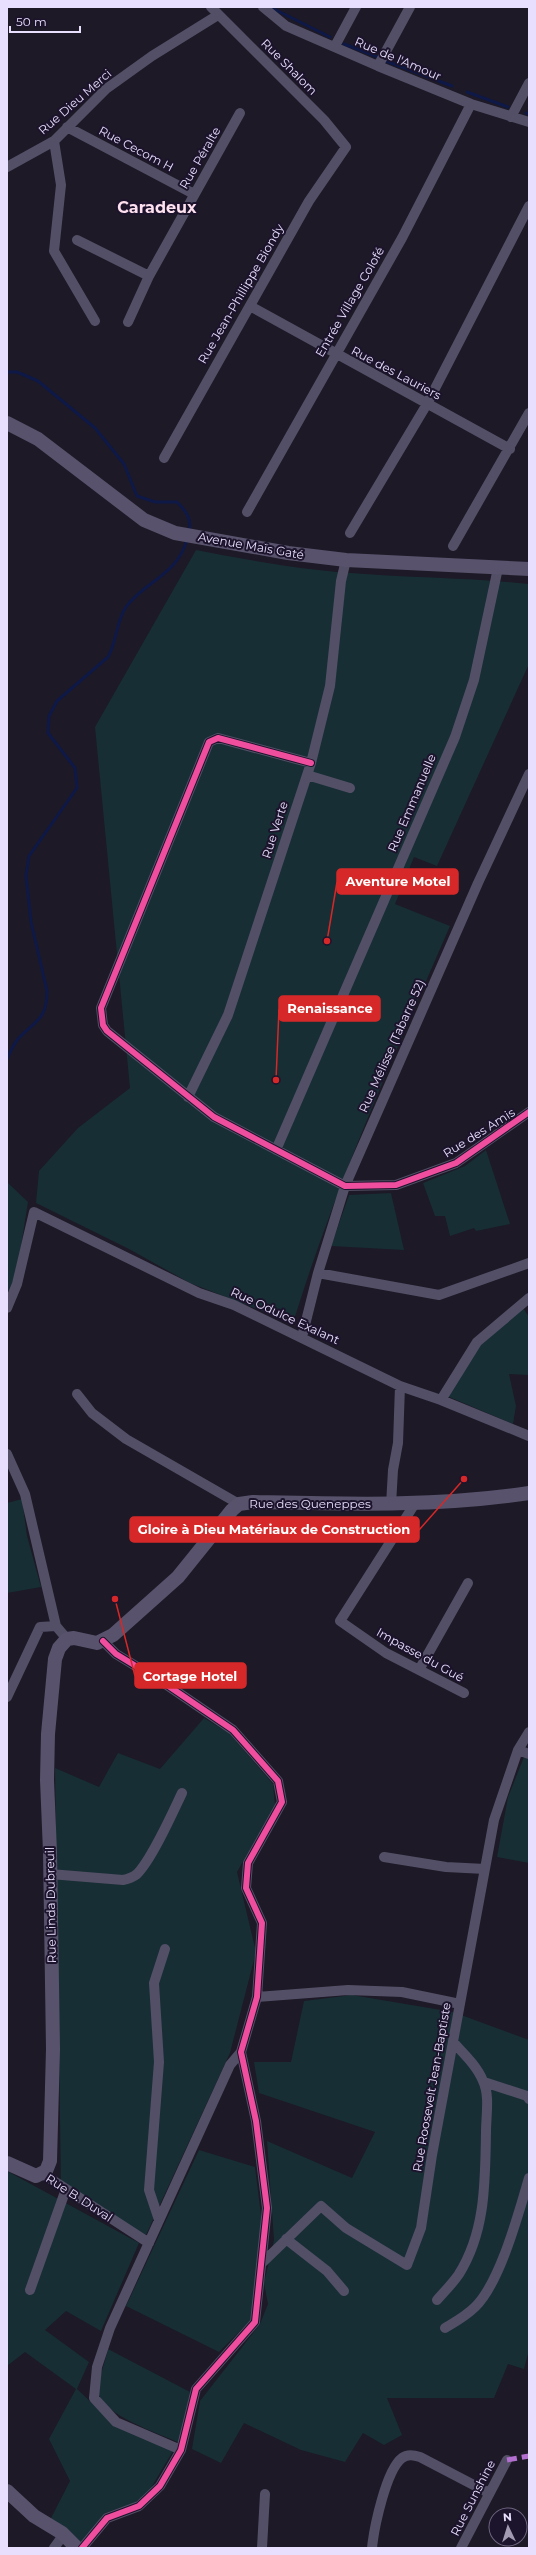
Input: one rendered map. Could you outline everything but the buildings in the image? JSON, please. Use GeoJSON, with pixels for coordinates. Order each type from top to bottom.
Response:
{"type":"FeatureCollection","features":[{"type":"Feature","properties":{"kind":"street","name":"Rue de l'Amour"},"geometry":{"type":"LineString","coordinates":[[263,7],[286,26],[378,66],[471,104],[529,122]]}},
{"type":"Feature","properties":{"kind":"street"},"geometry":{"type":"LineString","coordinates":[[335,46],[356,7]]}},
{"type":"Feature","properties":{"kind":"street"},"geometry":{"type":"LineString","coordinates":[[378,66],[410,7]]}},
{"type":"Feature","properties":{"kind":"street","name":"Rue Dieu Merci"},"geometry":{"type":"LineString","coordinates":[[7,167],[54,141],[106,89],[214,11]]}},
{"type":"Feature","properties":{"kind":"street","name":"Rue Shalom"},"geometry":{"type":"LineString","coordinates":[[214,11],[324,120],[346,147]]}},
{"type":"Feature","properties":{"kind":"street"},"geometry":{"type":"LineString","coordinates":[[511,116],[529,83]]}},
{"type":"Feature","properties":{"kind":"street","name":"Entrée Village Colofé"},"geometry":{"type":"LineString","coordinates":[[247,512],[335,354],[402,238],[471,104]]}},
{"type":"Feature","properties":{"kind":"street","name":"Rue Péralte"},"geometry":{"type":"LineString","coordinates":[[128,322],[149,276],[240,113]]}},
{"type":"Feature","properties":{"kind":"street","name":"Rue Cecom H"},"geometry":{"type":"LineString","coordinates":[[67,127],[194,194]]}},
{"type":"Feature","properties":{"kind":"street"},"geometry":{"type":"LineString","coordinates":[[54,141],[61,185],[54,251],[95,321]]}},
{"type":"Feature","properties":{"kind":"street","name":"Rue Jean-Phillippe Biondy"},"geometry":{"type":"LineString","coordinates":[[164,458],[309,201],[346,147]]}},
{"type":"Feature","properties":{"kind":"street"},"geometry":{"type":"LineString","coordinates":[[350,533],[427,404],[529,206]]}},
{"type":"Feature","properties":{"kind":"street"},"geometry":{"type":"LineString","coordinates":[[77,240],[149,276]]}},
{"type":"Feature","properties":{"kind":"street","name":"Rue des Lauriers"},"geometry":{"type":"LineString","coordinates":[[250,306],[510,449]]}},
{"type":"Feature","properties":{"kind":"street"},"geometry":{"type":"LineString","coordinates":[[453,546],[510,449],[529,413]]}},
{"type":"Feature","properties":{"kind":"street","name":"Avenue Maïs Gaté"},"geometry":{"type":"LineString","coordinates":[[7,423],[38,439],[144,520],[175,533],[288,553],[346,560],[529,569]]}},
{"type":"Feature","properties":{"kind":"street","name":"Rue Verte"},"geometry":{"type":"LineString","coordinates":[[188,1097],[228,1015],[311,763],[330,686],[341,580],[346,560]]}},
{"type":"Feature","properties":{"kind":"street","name":"Rue Emmanuelle"},"geometry":{"type":"LineString","coordinates":[[276,1150],[455,737],[474,680],[498,568]]}},
{"type":"Feature","properties":{"kind":"street"},"geometry":{"type":"LineString","coordinates":[[311,763],[218,738],[209,742],[101,1008],[102,1025],[107,1032],[214,1117],[345,1186]]}},
{"type":"Feature","properties":{"kind":"street","name":"Rue Mélisse (Tabarre 52)"},"geometry":{"type":"LineString","coordinates":[[302,1337],[318,1274],[345,1186],[478,883],[529,774]]}},
{"type":"Feature","properties":{"kind":"street"},"geometry":{"type":"LineString","coordinates":[[307,775],[350,788]]}},
{"type":"Feature","properties":{"kind":"street","name":"Rue des Amis"},"geometry":{"type":"LineString","coordinates":[[345,1186],[396,1186],[456,1162],[529,1112]]}},
{"type":"Feature","properties":{"kind":"street","name":"Rue Odulce Exalant"},"geometry":{"type":"LineString","coordinates":[[7,1308],[17,1284],[34,1212],[199,1293],[234,1305],[400,1386],[441,1400],[529,1436]]}},
{"type":"Feature","properties":{"kind":"street"},"geometry":{"type":"LineString","coordinates":[[318,1274],[439,1295],[529,1263]]}},
{"type":"Feature","properties":{"kind":"street"},"geometry":{"type":"LineString","coordinates":[[441,1400],[477,1342],[529,1298]]}},
{"type":"Feature","properties":{"kind":"street"},"geometry":{"type":"LineString","coordinates":[[390,1505],[398,1443],[400,1386]]}},
{"type":"Feature","properties":{"kind":"street","name":"Rue des Queneppes"},"geometry":{"type":"LineString","coordinates":[[77,1394],[92,1413],[126,1439],[239,1504],[253,1502],[414,1505],[482,1500],[529,1493]]}},
{"type":"Feature","properties":{"kind":"street"},"geometry":{"type":"LineString","coordinates":[[7,1454],[25,1494],[56,1626],[68,1639],[74,1638],[97,1643],[103,1641],[178,1577],[232,1510],[239,1504]]}},
{"type":"Feature","properties":{"kind":"street","name":"Impasse du Gué"},"geometry":{"type":"LineString","coordinates":[[414,1505],[340,1621],[386,1653],[464,1694]]}},
{"type":"Feature","properties":{"kind":"street"},"geometry":{"type":"LineString","coordinates":[[419,1670],[468,1583]]}},
{"type":"Feature","properties":{"kind":"street"},"geometry":{"type":"LineString","coordinates":[[7,1697],[40,1627],[56,1626]]}},
{"type":"Feature","properties":{"kind":"street","name":"Rue Linda Dubreuil"},"geometry":{"type":"LineString","coordinates":[[43,2174],[50,2161],[53,2116],[48,1734],[55,1659],[59,1648],[68,1639]]}},
{"type":"Feature","properties":{"kind":"street"},"geometry":{"type":"LineString","coordinates":[[103,1641],[116,1654],[167,1685],[233,1730],[278,1781],[282,1802],[248,1863],[246,1888],[262,1923],[257,1997],[241,2052],[230,2065],[148,2243],[110,2328],[97,2367],[94,2398],[116,2422],[182,2450]]}},
{"type":"Feature","properties":{"kind":"street","name":"Rue Roosevelt Jean-Baptiste"},"geometry":{"type":"LineString","coordinates":[[261,2264],[320,2206],[346,2228],[407,2265],[422,2228],[453,2042],[494,1820],[518,1750],[529,1732]]}},
{"type":"Feature","properties":{"kind":"street"},"geometry":{"type":"LineString","coordinates":[[518,1750],[529,1754]]}},
{"type":"Feature","properties":{"kind":"street"},"geometry":{"type":"LineString","coordinates":[[50,1874],[123,1880],[131,1879],[137,1874],[163,1832],[182,1793]]}},
{"type":"Feature","properties":{"kind":"street"},"geometry":{"type":"LineString","coordinates":[[384,1857],[446,1867],[485,1869]]}},
{"type":"Feature","properties":{"kind":"street"},"geometry":{"type":"LineString","coordinates":[[159,2220],[149,2190],[159,2062],[154,1983],[165,1949]]}},
{"type":"Feature","properties":{"kind":"street"},"geometry":{"type":"LineString","coordinates":[[257,1997],[348,1990],[402,1992],[460,2004]]}},
{"type":"Feature","properties":{"kind":"street"},"geometry":{"type":"LineString","coordinates":[[437,2300],[459,2275],[478,2233],[485,2190],[487,2103],[484,2082],[474,2065],[453,2042]]}},
{"type":"Feature","properties":{"kind":"street"},"geometry":{"type":"LineString","coordinates":[[82,2548],[108,2518],[139,2506],[160,2486],[182,2450],[196,2389],[254,2322],[267,2208],[256,2121],[241,2052]]}},
{"type":"Feature","properties":{"kind":"street"},"geometry":{"type":"LineString","coordinates":[[484,2082],[528,2097]]}},
{"type":"Feature","properties":{"kind":"street","name":"Rue B. Duval"},"geometry":{"type":"LineString","coordinates":[[7,2163],[31,2176],[43,2174],[148,2243]]}},
{"type":"Feature","properties":{"kind":"street"},"geometry":{"type":"LineString","coordinates":[[444,2328],[475,2307],[487,2292],[499,2265],[529,2178]]}},
{"type":"Feature","properties":{"kind":"street"},"geometry":{"type":"LineString","coordinates":[[30,2290],[66,2189]]}},
{"type":"Feature","properties":{"kind":"street"},"geometry":{"type":"LineString","coordinates":[[286,2239],[327,2271],[344,2291]]}},
{"type":"Feature","properties":{"kind":"street"},"geometry":{"type":"LineString","coordinates":[[372,2548],[374,2533],[392,2471],[402,2457],[412,2455],[420,2457],[490,2493]]}},
{"type":"Feature","properties":{"kind":"street","name":"Rue Sunshine"},"geometry":{"type":"LineString","coordinates":[[461,2548],[507,2460]]}},
{"type":"Feature","properties":{"kind":"street"},"geometry":{"type":"LineString","coordinates":[[7,2491],[34,2516],[64,2534],[77,2548]]}},
{"type":"Feature","properties":{"kind":"street"},"geometry":{"type":"LineString","coordinates":[[262,2548],[265,2494]]}},
{"type":"Feature","properties":{"kind":"street"},"geometry":{"type":"LineString","coordinates":[[54,2548],[64,2534]]}},
{"type":"Feature","properties":{"kind":"green space"},"geometry":{"type":"Polygon","coordinates":[[[196,550],[259,562],[322,571],[488,580],[529,584],[529,664],[437,866],[414,857],[395,904],[450,926],[386,1073],[346,1172],[309,1272],[293,1323],[190,1283],[129,1249],[36,1203],[39,1171],[78,1128],[130,1088],[95,727],[196,550]]]}},
{"type":"Feature","properties":{"kind":"green space"},"geometry":{"type":"Polygon","coordinates":[[[486,1150],[510,1224],[476,1231],[474,1228],[450,1236],[445,1216],[435,1216],[423,1183],[465,1166],[486,1150]]]}},
{"type":"Feature","properties":{"kind":"green space"},"geometry":{"type":"Polygon","coordinates":[[[7,1182],[28,1202],[17,1272],[7,1294],[7,1182]]]}},
{"type":"Feature","properties":{"kind":"green space"},"geometry":{"type":"Polygon","coordinates":[[[391,1193],[404,1250],[331,1246],[349,1195],[391,1193]]]}},
{"type":"Feature","properties":{"kind":"green space"},"geometry":{"type":"Polygon","coordinates":[[[523,1308],[529,1317],[529,1375],[509,1374],[516,1406],[513,1424],[447,1396],[479,1346],[523,1308]]]}},
{"type":"Feature","properties":{"kind":"green space"},"geometry":{"type":"Polygon","coordinates":[[[22,1499],[27,1536],[41,1587],[7,1593],[7,1503],[22,1499]]]}},
{"type":"Feature","properties":{"kind":"green space"},"geometry":{"type":"Polygon","coordinates":[[[204,1718],[229,1733],[273,1784],[275,1805],[237,1872],[256,1952],[230,2053],[145,2237],[61,2188],[55,1768],[99,1787],[118,1753],[160,1769],[204,1718]]]}},
{"type":"Feature","properties":{"kind":"green space"},"geometry":{"type":"Polygon","coordinates":[[[524,1757],[529,1759],[529,1863],[497,1857],[508,1797],[524,1757]]]}},
{"type":"Feature","properties":{"kind":"green space"},"geometry":{"type":"Polygon","coordinates":[[[352,1995],[453,2012],[529,2040],[529,2350],[524,2369],[508,2364],[494,2398],[387,2398],[402,2435],[384,2445],[363,2433],[345,2462],[301,2450],[244,2423],[221,2463],[192,2449],[200,2401],[260,2324],[268,2304],[264,2283],[274,2240],[267,2141],[352,2178],[375,2132],[259,2093],[254,2062],[291,2062],[304,2001],[352,1995]]]}},
{"type":"Feature","properties":{"kind":"green space"},"geometry":{"type":"Polygon","coordinates":[[[199,2150],[255,2167],[262,2223],[251,2320],[219,2352],[126,2306],[199,2150]]]}},
{"type":"Feature","properties":{"kind":"green space"},"geometry":{"type":"Polygon","coordinates":[[[7,2171],[139,2243],[101,2331],[66,2311],[45,2330],[89,2362],[77,2389],[115,2425],[173,2451],[148,2493],[134,2503],[105,2513],[82,2545],[49,2522],[70,2481],[49,2439],[76,2389],[25,2352],[7,2366],[7,2171]]]}},
{"type":"Feature","properties":{"kind":"green space"},"geometry":{"type":"Polygon","coordinates":[[[108,2349],[190,2392],[180,2443],[120,2416],[109,2408],[102,2400],[98,2387],[108,2349]]]}},
{"type":"Feature","properties":{"kind":"waterway"},"geometry":{"type":"LineString","coordinates":[[270,7],[330,37]]}},
{"type":"Feature","properties":{"kind":"waterway"},"geometry":{"type":"LineString","coordinates":[[344,44],[378,57]]}},
{"type":"Feature","properties":{"kind":"waterway"},"geometry":{"type":"LineString","coordinates":[[386,61],[452,86]]}},
{"type":"Feature","properties":{"kind":"waterway"},"geometry":{"type":"LineString","coordinates":[[467,92],[508,107]]}},
{"type":"Feature","properties":{"kind":"waterway"},"geometry":{"type":"LineString","coordinates":[[7,372],[17,372],[38,381],[95,428],[124,464],[137,496],[155,502],[177,502],[188,516],[190,523],[189,532]]}},
{"type":"Feature","properties":{"kind":"waterway"},"geometry":{"type":"LineString","coordinates":[[7,1059],[18,1039],[39,1019],[45,1008],[46,1001],[47,991],[31,922],[26,876],[29,856],[77,788],[75,768],[48,733],[49,716],[57,701],[108,657],[120,619],[126,607],[142,590],[169,569],[183,551],[187,539]]}},
{"type":"Feature","properties":{"kind":"marked path"},"geometry":{"type":"LineString","coordinates":[[507,2460],[529,2456]]}},
{"type":"Feature","properties":{"kind":"cycle path"},"geometry":{"type":"LineString","coordinates":[[311,763],[218,738],[209,742],[101,1008],[103,1025],[107,1031],[214,1117],[345,1186],[396,1185],[456,1163],[529,1112]]}},
{"type":"Feature","properties":{"kind":"cycle path"},"geometry":{"type":"LineString","coordinates":[[82,2548],[107,2518],[139,2506],[160,2486],[181,2450],[196,2389],[255,2322],[267,2208],[256,2121],[241,2052],[257,1997],[262,1923],[246,1888],[248,1863],[282,1802],[278,1781],[233,1730],[167,1685],[116,1654],[103,1641]]}},
{"type":"Feature","properties":{"kind":"place","name":"Aventure Motel"},"geometry":{"type":"Point","coordinates":[327,941]}},
{"type":"Feature","properties":{"kind":"place","name":"Renaissance"},"geometry":{"type":"Point","coordinates":[276,1080]}},
{"type":"Feature","properties":{"kind":"place","name":"Gloire à Dieu Matériaux de Construction"},"geometry":{"type":"Point","coordinates":[464,1479]}},
{"type":"Feature","properties":{"kind":"place","name":"Cortage Hotel"},"geometry":{"type":"Point","coordinates":[115,1599]}},
{"type":"Feature","properties":{"kind":"district","name":"Caradeux"},"geometry":{"type":"Point","coordinates":[157,207]}}]}
